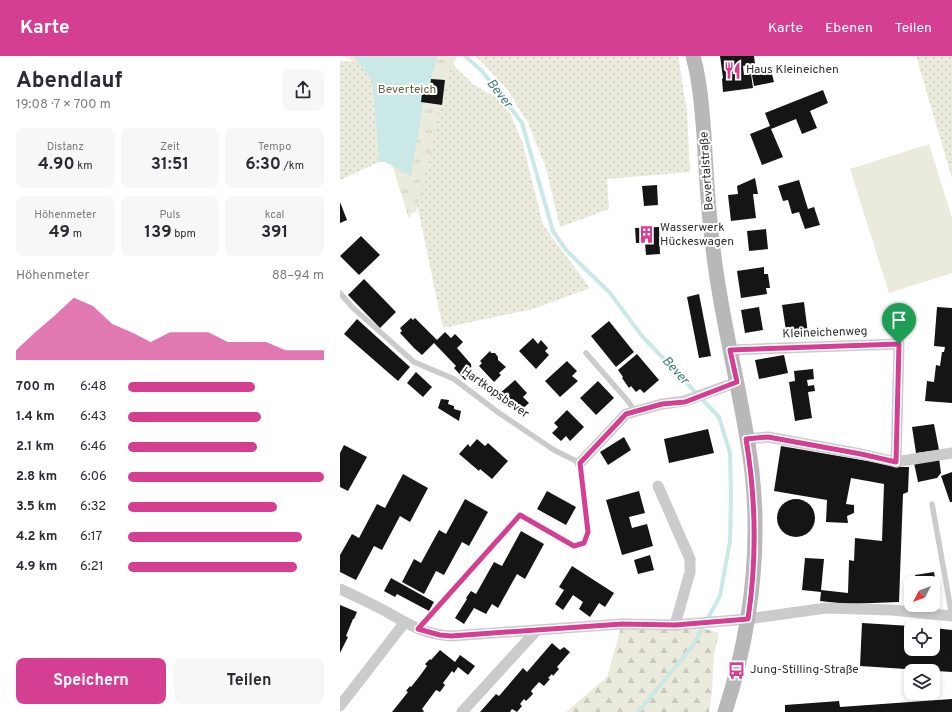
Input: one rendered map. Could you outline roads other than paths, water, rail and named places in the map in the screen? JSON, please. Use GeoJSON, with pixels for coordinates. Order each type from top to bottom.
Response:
{"type":"FeatureCollection","features":[{"type":"Feature","properties":{"kind":"street","name":"Bevertalstraße"},"geometry":{"type":"LineString","coordinates":[[693,56],[702,114],[713,248],[752,471],[755,523],[752,587],[748,619],[741,656],[725,712]]}},
{"type":"Feature","properties":{"kind":"street","name":"Kleineichenweg"},"geometry":{"type":"LineString","coordinates":[[730,350],[899,344],[896,462]]}},
{"type":"Feature","properties":{"kind":"street"},"geometry":{"type":"LineString","coordinates":[[580,463],[626,414],[662,404],[685,402],[737,382]]}},
{"type":"Feature","properties":{"kind":"street"},"geometry":{"type":"LineString","coordinates":[[746,439],[768,437],[896,462],[952,453]]}},
{"type":"Feature","properties":{"kind":"street"},"geometry":{"type":"LineString","coordinates":[[658,486],[690,559],[690,572],[675,625]]}},
{"type":"Feature","properties":{"kind":"street"},"geometry":{"type":"LineString","coordinates":[[340,589],[418,629],[451,636],[622,624],[689,624],[721,620],[748,619],[826,608],[892,610],[952,616]]}},
{"type":"Feature","properties":{"kind":"street"},"geometry":{"type":"LineString","coordinates":[[340,706],[405,622]]}},
{"type":"Feature","properties":{"kind":"street"},"geometry":{"type":"LineString","coordinates":[[462,712],[536,631]]}},
{"type":"Feature","properties":{"kind":"lane","name":"Hartkopsbever"},"geometry":{"type":"LineString","coordinates":[[340,293],[352,307],[414,362],[454,379],[499,413],[554,450],[580,463]]}},
{"type":"Feature","properties":{"kind":"lane"},"geometry":{"type":"LineString","coordinates":[[586,353],[635,411]]}},
{"type":"Feature","properties":{"kind":"lane"},"geometry":{"type":"LineString","coordinates":[[418,629],[520,515],[574,546],[584,543],[588,532],[580,463]]}},
{"type":"Feature","properties":{"kind":"lane"},"geometry":{"type":"LineString","coordinates":[[932,504],[952,616]]}},
{"type":"Feature","properties":{"kind":"water","name":"Beverteich"},"geometry":{"type":"Polygon","coordinates":[[[354,56],[438,56],[425,92],[411,176],[385,162],[379,162],[372,81],[354,56]]]}},
{"type":"Feature","properties":{"kind":"waterway","name":"Bever"},"geometry":{"type":"LineString","coordinates":[[465,56],[482,71],[522,123],[553,231],[566,250],[610,293],[642,336],[719,417],[730,453],[730,541],[720,596],[692,647],[638,712]]}},
{"type":"Feature","properties":{"kind":"place","name":"Haus Kleineichen"},"geometry":{"type":"Point","coordinates":[733,70]}},
{"type":"Feature","properties":{"kind":"place","name":"Wasserwerk Hückeswagen"},"geometry":{"type":"Point","coordinates":[647,235]}},
{"type":"Feature","properties":{"kind":"place","name":"Jung-Stilling-Straße"},"geometry":{"type":"Point","coordinates":[737,670]}}]}
